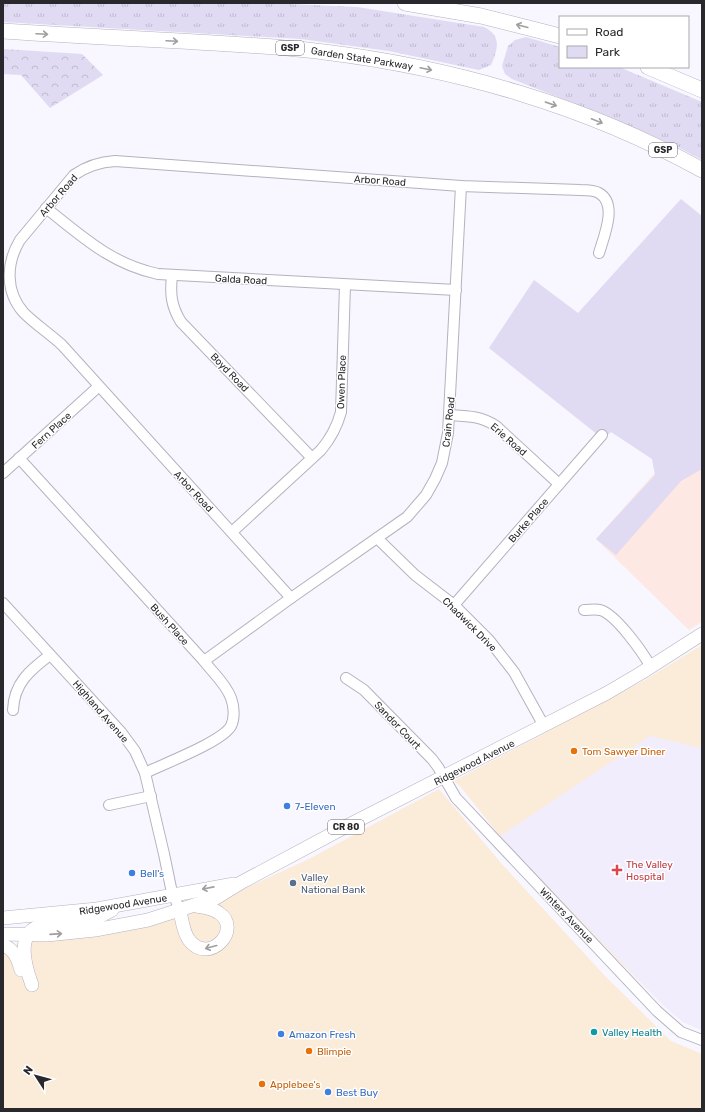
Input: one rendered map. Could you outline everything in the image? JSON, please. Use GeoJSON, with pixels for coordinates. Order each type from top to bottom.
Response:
{"type":"FeatureCollection","features":[{"type":"Feature","properties":{"kind":"highway"},"geometry":{"type":"LineString","coordinates":[[405,3],[481,16],[559,36]]}},
{"type":"Feature","properties":{"kind":"highway","name":"Garden State Parkway"},"geometry":{"type":"LineString","coordinates":[[3,31],[268,46],[366,58],[436,71],[491,85],[570,111],[623,132],[702,170]]}},
{"type":"Feature","properties":{"kind":"highway"},"geometry":{"type":"LineString","coordinates":[[650,68],[702,90]]}},
{"type":"Feature","properties":{"kind":"highway"},"geometry":{"type":"LineString","coordinates":[[674,68],[702,79]]}},
{"type":"Feature","properties":{"kind":"highway"},"geometry":{"type":"LineString","coordinates":[[623,132],[702,180]]}},
{"type":"Feature","properties":{"kind":"main road","name":"Ridgewood Avenue"},"geometry":{"type":"LineString","coordinates":[[3,934],[47,935],[95,930],[134,923],[180,911],[216,898],[242,882],[345,827],[444,778],[617,687],[702,634]]}},
{"type":"Feature","properties":{"kind":"main road","name":"Ridgewood Avenue"},"geometry":{"type":"LineString","coordinates":[[3,918],[69,912],[121,905],[242,882]]}},
{"type":"Feature","properties":{"kind":"main road"},"geometry":{"type":"LineString","coordinates":[[3,945],[9,948],[16,957],[28,986],[28,973],[24,953],[24,944],[28,935],[36,928],[44,925],[92,920],[121,905]]}},
{"type":"Feature","properties":{"kind":"main road"},"geometry":{"type":"LineString","coordinates":[[180,911],[186,934],[190,941],[202,949],[215,947],[226,936],[227,928],[225,920],[221,914],[216,911],[195,906]]}},
{"type":"Feature","properties":{"kind":"street","name":"Arbor Road"},"geometry":{"type":"LineString","coordinates":[[291,598],[98,387],[62,345],[23,311],[16,302],[9,281],[9,270],[14,249],[74,175],[93,164],[115,161],[461,186],[580,190],[598,192],[607,199],[610,209],[599,253]]}},
{"type":"Feature","properties":{"kind":"street","name":"Crain Road"},"geometry":{"type":"LineString","coordinates":[[204,661],[407,517],[426,495],[435,479],[442,463],[448,433],[461,186]]}},
{"type":"Feature","properties":{"kind":"street","name":"Galda Road"},"geometry":{"type":"LineString","coordinates":[[46,208],[112,258],[145,272],[172,276],[456,290]]}},
{"type":"Feature","properties":{"kind":"street","name":"Boyd Road"},"geometry":{"type":"LineString","coordinates":[[172,276],[170,293],[172,304],[181,322],[312,458]]}},
{"type":"Feature","properties":{"kind":"street","name":"Owen Place"},"geometry":{"type":"LineString","coordinates":[[232,532],[312,458],[333,433],[341,412],[345,285]]}},
{"type":"Feature","properties":{"kind":"street","name":"Fern Place"},"geometry":{"type":"LineString","coordinates":[[3,473],[98,387]]}},
{"type":"Feature","properties":{"kind":"street","name":"Erie Road"},"geometry":{"type":"LineString","coordinates":[[449,415],[478,417],[487,420],[496,426],[559,484]]}},
{"type":"Feature","properties":{"kind":"street","name":"Burke Place"},"geometry":{"type":"LineString","coordinates":[[454,605],[602,435]]}},
{"type":"Feature","properties":{"kind":"street","name":"Bush Place"},"geometry":{"type":"LineString","coordinates":[[19,458],[204,661],[228,690],[232,699],[233,708],[231,725],[224,734],[210,743],[145,773]]}},
{"type":"Feature","properties":{"kind":"street","name":"Chadwick Drive"},"geometry":{"type":"LineString","coordinates":[[377,538],[415,575],[454,605],[489,640],[524,688],[544,726]]}},
{"type":"Feature","properties":{"kind":"street","name":"Highland Avenue"},"geometry":{"type":"LineString","coordinates":[[3,603],[126,738],[139,758],[145,773],[151,796],[171,888],[180,911]]}},
{"type":"Feature","properties":{"kind":"street"},"geometry":{"type":"LineString","coordinates":[[584,610],[601,610],[617,623],[642,652],[651,667]]}},
{"type":"Feature","properties":{"kind":"street"},"geometry":{"type":"LineString","coordinates":[[13,710],[14,698],[21,683],[32,668],[50,655]]}},
{"type":"Feature","properties":{"kind":"street","name":"Sandor Court"},"geometry":{"type":"LineString","coordinates":[[346,678],[364,690],[432,759],[444,778]]}},
{"type":"Feature","properties":{"kind":"street","name":"Winters Avenue"},"geometry":{"type":"LineString","coordinates":[[444,778],[456,798],[657,1011],[681,1032],[702,1040]]}},
{"type":"Feature","properties":{"kind":"street"},"geometry":{"type":"LineString","coordinates":[[109,804],[151,796]]}},
{"type":"Feature","properties":{"kind":"shaded area"},"geometry":{"type":"Polygon","coordinates":[[[702,420],[702,622],[689,630],[596,539],[702,420]]]}},
{"type":"Feature","properties":{"kind":"shaded area","name":"The Valley Hospital"},"geometry":{"type":"Polygon","coordinates":[[[702,645],[702,1030],[683,1022],[663,1005],[623,965],[500,836],[460,786],[454,781],[645,680],[702,645]]]}},
{"type":"Feature","properties":{"kind":"shaded area","name":"The Valley Hospital"},"geometry":{"type":"Polygon","coordinates":[[[650,736],[697,747],[702,746],[702,1030],[683,1022],[663,1005],[500,836],[650,736]]]}},
{"type":"Feature","properties":{"kind":"shaded area"},"geometry":{"type":"Polygon","coordinates":[[[439,789],[500,862],[605,976],[671,1041],[702,1054],[702,1109],[3,1109],[3,948],[29,942],[66,938],[200,909],[309,859],[439,789]]]}},
{"type":"Feature","properties":{"kind":"green space"},"geometry":{"type":"Polygon","coordinates":[[[3,3],[288,4],[357,7],[484,27],[494,34],[497,48],[491,65],[479,70],[389,51],[301,39],[3,22],[3,3]]]}},
{"type":"Feature","properties":{"kind":"green space"},"geometry":{"type":"Polygon","coordinates":[[[526,37],[559,47],[559,68],[621,68],[702,102],[702,160],[676,146],[616,120],[512,79],[505,74],[502,66],[508,46],[515,40],[526,37]]]}},
{"type":"Feature","properties":{"kind":"green space"},"geometry":{"type":"Polygon","coordinates":[[[3,49],[82,54],[103,75],[50,108],[21,75],[3,74],[3,49]]]}},
{"type":"Feature","properties":{"kind":"green space"},"geometry":{"type":"Polygon","coordinates":[[[681,199],[702,216],[702,469],[681,481],[616,555],[596,539],[655,475],[652,459],[611,432],[603,439],[489,348],[534,280],[578,313],[681,199]]]}},
{"type":"Feature","properties":{"kind":"place","name":"Tom Sawyer Diner"},"geometry":{"type":"Point","coordinates":[574,751]}},
{"type":"Feature","properties":{"kind":"place","name":"7-Eleven"},"geometry":{"type":"Point","coordinates":[287,806]}},
{"type":"Feature","properties":{"kind":"place","name":"The Valley Hospital"},"geometry":{"type":"Point","coordinates":[617,870]}},
{"type":"Feature","properties":{"kind":"place","name":"Bell's"},"geometry":{"type":"Point","coordinates":[132,873]}},
{"type":"Feature","properties":{"kind":"place","name":"Valley National Bank"},"geometry":{"type":"Point","coordinates":[293,883]}},
{"type":"Feature","properties":{"kind":"place","name":"Valley Health"},"geometry":{"type":"Point","coordinates":[594,1032]}},
{"type":"Feature","properties":{"kind":"place","name":"Amazon Fresh"},"geometry":{"type":"Point","coordinates":[281,1034]}},
{"type":"Feature","properties":{"kind":"place","name":"Blimpie"},"geometry":{"type":"Point","coordinates":[309,1051]}},
{"type":"Feature","properties":{"kind":"place","name":"Applebee's"},"geometry":{"type":"Point","coordinates":[262,1084]}},
{"type":"Feature","properties":{"kind":"place","name":"Best Buy"},"geometry":{"type":"Point","coordinates":[328,1092]}}]}
